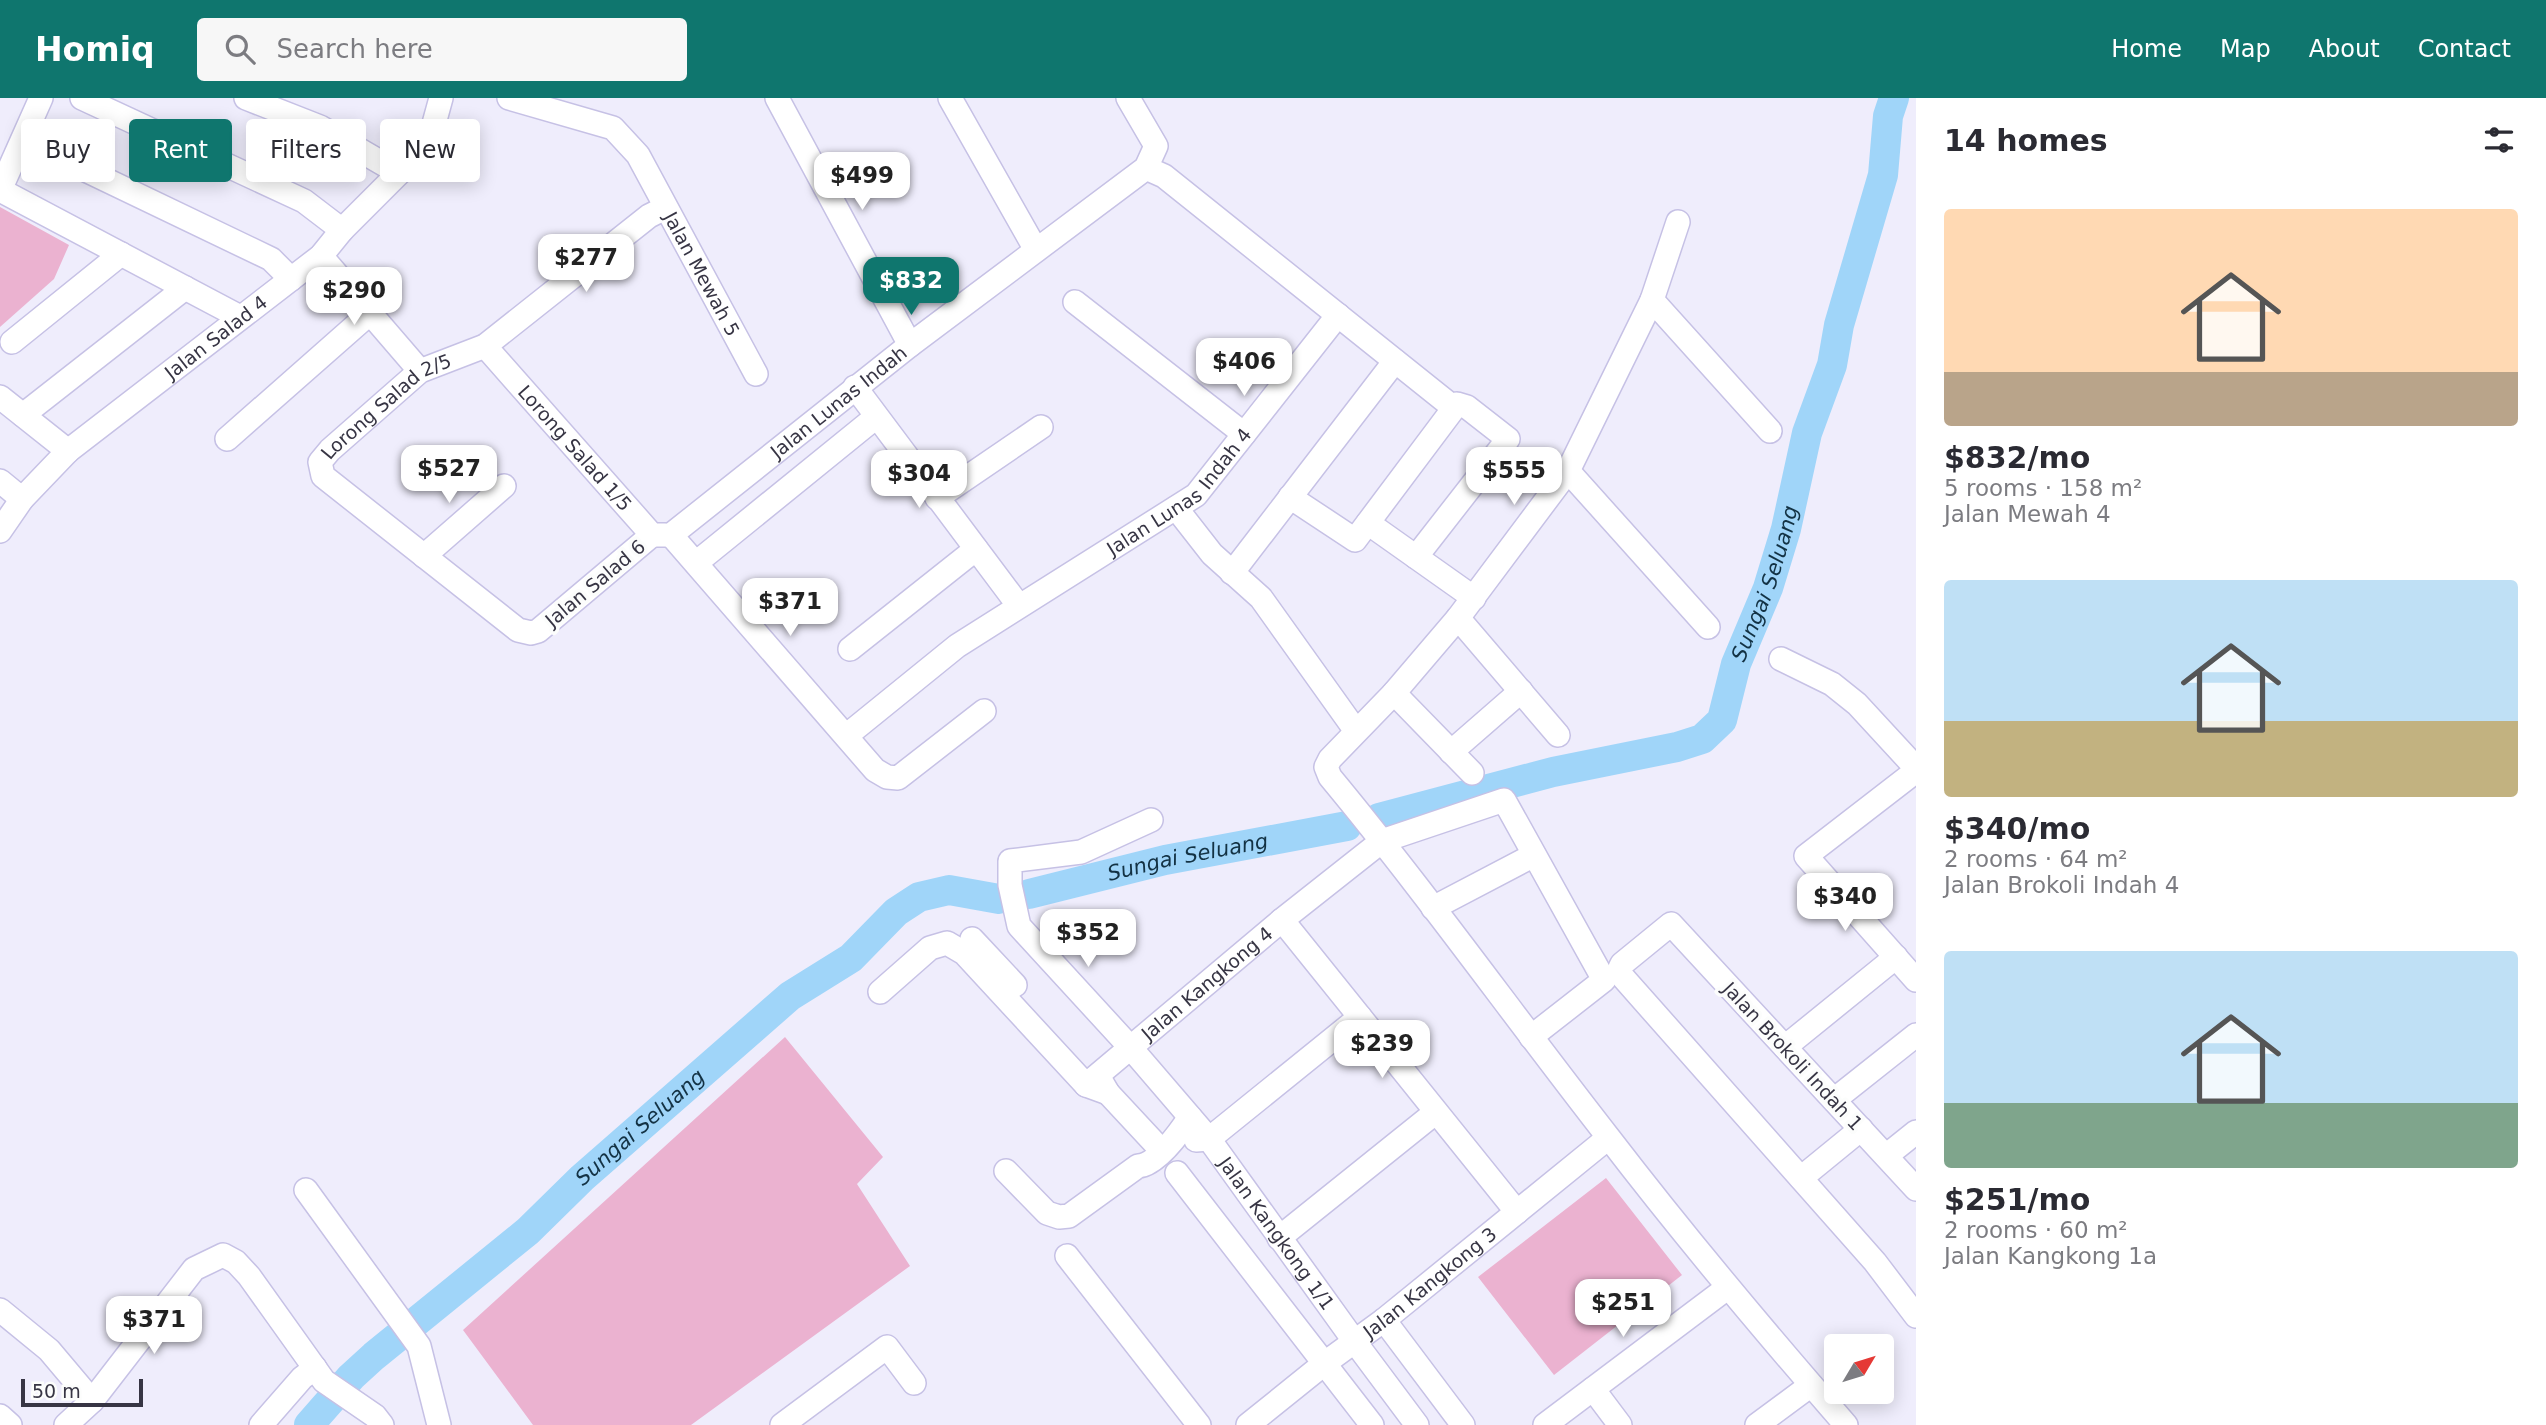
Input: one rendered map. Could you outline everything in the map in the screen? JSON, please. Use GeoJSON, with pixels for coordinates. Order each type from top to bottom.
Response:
{"type":"FeatureCollection","features":[{"type":"Feature","properties":{"kind":"street"},"geometry":{"type":"LineString","coordinates":[[41,98],[14,142],[1,190],[240,317]]}},
{"type":"Feature","properties":{"kind":"street"},"geometry":{"type":"LineString","coordinates":[[82,98],[304,201],[342,230]]}},
{"type":"Feature","properties":{"kind":"street"},"geometry":{"type":"LineString","coordinates":[[246,98],[320,127],[380,162]]}},
{"type":"Feature","properties":{"kind":"street","name":"Jalan Salad 4"},"geometry":{"type":"LineString","coordinates":[[435,119],[441,98]]}},
{"type":"Feature","properties":{"kind":"street","name":"Jalan Mewah 5"},"geometry":{"type":"LineString","coordinates":[[509,98],[613,128],[638,155],[756,374]]}},
{"type":"Feature","properties":{"kind":"street"},"geometry":{"type":"LineString","coordinates":[[777,98],[910,345]]}},
{"type":"Feature","properties":{"kind":"street"},"geometry":{"type":"LineString","coordinates":[[950,98],[1036,250]]}},
{"type":"Feature","properties":{"kind":"street"},"geometry":{"type":"LineString","coordinates":[[1128,98],[1156,146],[1146,168],[1164,176],[1454,408]]}},
{"type":"Feature","properties":{"kind":"street"},"geometry":{"type":"LineString","coordinates":[[14,142],[271,259],[291,279]]}},
{"type":"Feature","properties":{"kind":"street","name":"Jalan Lunas Indah"},"geometry":{"type":"LineString","coordinates":[[661,535],[1146,168]]}},
{"type":"Feature","properties":{"kind":"street","name":"Jalan Salad 4"},"geometry":{"type":"LineString","coordinates":[[0,531],[22,499],[68,451],[321,256],[342,230],[390,182]]}},
{"type":"Feature","properties":{"kind":"street","name":"Lorong Salad 2/5"},"geometry":{"type":"LineString","coordinates":[[538,631],[531,633],[518,630],[323,476],[320,462],[330,450],[420,371],[485,346],[649,216],[665,208]]}},
{"type":"Feature","properties":{"kind":"street"},"geometry":{"type":"LineString","coordinates":[[1678,222],[1652,300],[1568,471],[1458,618],[1394,693],[1330,758],[1326,767],[1330,777],[1608,1138],[1727,1288],[1846,1425]]}},
{"type":"Feature","properties":{"kind":"street"},"geometry":{"type":"LineString","coordinates":[[12,342],[121,254]]}},
{"type":"Feature","properties":{"kind":"street"},"geometry":{"type":"LineString","coordinates":[[321,256],[420,371]]}},
{"type":"Feature","properties":{"kind":"street"},"geometry":{"type":"LineString","coordinates":[[23,415],[185,288]]}},
{"type":"Feature","properties":{"kind":"street"},"geometry":{"type":"LineString","coordinates":[[1652,300],[1770,431]]}},
{"type":"Feature","properties":{"kind":"street"},"geometry":{"type":"LineString","coordinates":[[1075,302],[1244,434]]}},
{"type":"Feature","properties":{"kind":"street"},"geometry":{"type":"LineString","coordinates":[[227,439],[370,313]]}},
{"type":"Feature","properties":{"kind":"street","name":"Jalan Lunas Indah 4"},"geometry":{"type":"LineString","coordinates":[[846,736],[957,646],[1196,495],[1338,314]]}},
{"type":"Feature","properties":{"kind":"street","name":"Lorong Salad 1/5"},"geometry":{"type":"LineString","coordinates":[[485,346],[661,535],[696,563],[876,771],[887,777],[898,778],[984,711]]}},
{"type":"Feature","properties":{"kind":"street"},"geometry":{"type":"LineString","coordinates":[[1232,573],[1395,361]]}},
{"type":"Feature","properties":{"kind":"street"},"geometry":{"type":"LineString","coordinates":[[855,387],[1019,606]]}},
{"type":"Feature","properties":{"kind":"street"},"geometry":{"type":"LineString","coordinates":[[0,397],[68,451]]}},
{"type":"Feature","properties":{"kind":"street"},"geometry":{"type":"LineString","coordinates":[[1361,532],[1457,404],[1467,407],[1508,439],[1416,557]]}},
{"type":"Feature","properties":{"kind":"street"},"geometry":{"type":"LineString","coordinates":[[696,563],[876,417]]}},
{"type":"Feature","properties":{"kind":"street"},"geometry":{"type":"LineString","coordinates":[[937,498],[1041,427]]}},
{"type":"Feature","properties":{"kind":"street"},"geometry":{"type":"LineString","coordinates":[[1568,471],[1708,627]]}},
{"type":"Feature","properties":{"kind":"street"},"geometry":{"type":"LineString","coordinates":[[0,481],[22,499]]}},
{"type":"Feature","properties":{"kind":"street"},"geometry":{"type":"LineString","coordinates":[[424,556],[504,486]]}},
{"type":"Feature","properties":{"kind":"street"},"geometry":{"type":"LineString","coordinates":[[1290,497],[1416,557],[1474,598]]}},
{"type":"Feature","properties":{"kind":"street"},"geometry":{"type":"LineString","coordinates":[[1176,508],[1212,554],[1261,598],[1356,731]]}},
{"type":"Feature","properties":{"kind":"street","name":"Jalan Salad 6"},"geometry":{"type":"LineString","coordinates":[[538,631],[661,535]]}},
{"type":"Feature","properties":{"kind":"street"},"geometry":{"type":"LineString","coordinates":[[850,649],[976,549]]}},
{"type":"Feature","properties":{"kind":"street"},"geometry":{"type":"LineString","coordinates":[[1458,618],[1558,735]]}},
{"type":"Feature","properties":{"kind":"street"},"geometry":{"type":"LineString","coordinates":[[1782,659],[1832,684],[1857,704],[1916,769],[1806,856],[1916,980]]}},
{"type":"Feature","properties":{"kind":"street"},"geometry":{"type":"LineString","coordinates":[[1451,752],[1521,691]]}},
{"type":"Feature","properties":{"kind":"street"},"geometry":{"type":"LineString","coordinates":[[1394,693],[1472,773]]}},
{"type":"Feature","properties":{"kind":"street","name":"Jalan Kangkong 4"},"geometry":{"type":"LineString","coordinates":[[1097,1084],[1130,1047],[1378,836],[1504,800],[1534,855]]}},
{"type":"Feature","properties":{"kind":"street","name":"Jalan Kangkong 1/1"},"geometry":{"type":"LineString","coordinates":[[1150,820],[1081,852],[1010,861],[1010,885],[1019,926],[1130,1047],[1209,1139],[1354,1342],[1418,1425]]}},
{"type":"Feature","properties":{"kind":"street"},"geometry":{"type":"LineString","coordinates":[[1433,908],[1534,855],[1604,981],[1531,1037]]}},
{"type":"Feature","properties":{"kind":"street"},"geometry":{"type":"LineString","coordinates":[[1282,920],[1517,1212]]}},
{"type":"Feature","properties":{"kind":"street","name":"Jalan Brokoli Indah 1"},"geometry":{"type":"LineString","coordinates":[[1801,1178],[1621,975],[1622,964],[1671,924],[1916,1189]]}},
{"type":"Feature","properties":{"kind":"street"},"geometry":{"type":"LineString","coordinates":[[972,939],[1097,1084]]}},
{"type":"Feature","properties":{"kind":"street"},"geometry":{"type":"LineString","coordinates":[[880,992],[930,948],[947,943],[964,953],[1138,1125],[1167,1147],[1209,1139],[1360,1017]]}},
{"type":"Feature","properties":{"kind":"street"},"geometry":{"type":"LineString","coordinates":[[1785,1047],[1896,957]]}},
{"type":"Feature","properties":{"kind":"street"},"geometry":{"type":"LineString","coordinates":[[1834,1100],[1916,1035]]}},
{"type":"Feature","properties":{"kind":"street"},"geometry":{"type":"LineString","coordinates":[[1279,1238],[1436,1112]]}},
{"type":"Feature","properties":{"kind":"street"},"geometry":{"type":"LineString","coordinates":[[1006,1171],[1047,1213],[1059,1217],[1069,1216],[1138,1166],[1144,1166],[1167,1147],[1191,1117]]}},
{"type":"Feature","properties":{"kind":"street"},"geometry":{"type":"LineString","coordinates":[[1138,1125],[1138,1166]]}},
{"type":"Feature","properties":{"kind":"street"},"geometry":{"type":"LineString","coordinates":[[1860,1129],[1801,1178],[1875,1262],[1916,1316]]}},
{"type":"Feature","properties":{"kind":"street"},"geometry":{"type":"LineString","coordinates":[[1886,1156],[1916,1132]]}},
{"type":"Feature","properties":{"kind":"street","name":"Jalan Kangkong 3"},"geometry":{"type":"LineString","coordinates":[[1248,1425],[1384,1320],[1608,1138]]}},
{"type":"Feature","properties":{"kind":"street"},"geometry":{"type":"LineString","coordinates":[[1177,1173],[1372,1425]]}},
{"type":"Feature","properties":{"kind":"street"},"geometry":{"type":"LineString","coordinates":[[306,1190],[419,1346],[439,1425]]}},
{"type":"Feature","properties":{"kind":"street"},"geometry":{"type":"LineString","coordinates":[[71,1423],[92,1401],[194,1269],[223,1255],[236,1262],[249,1276],[319,1374],[378,1420]]}},
{"type":"Feature","properties":{"kind":"street"},"geometry":{"type":"LineString","coordinates":[[1067,1256],[1199,1425]]}},
{"type":"Feature","properties":{"kind":"street"},"geometry":{"type":"LineString","coordinates":[[1545,1425],[1727,1288]]}},
{"type":"Feature","properties":{"kind":"street"},"geometry":{"type":"LineString","coordinates":[[0,1310],[49,1350],[92,1401]]}},
{"type":"Feature","properties":{"kind":"street"},"geometry":{"type":"LineString","coordinates":[[1384,1320],[1463,1425]]}},
{"type":"Feature","properties":{"kind":"street"},"geometry":{"type":"LineString","coordinates":[[782,1425],[887,1348],[914,1382]]}},
{"type":"Feature","properties":{"kind":"street"},"geometry":{"type":"LineString","coordinates":[[261,1425],[302,1378],[319,1374]]}},
{"type":"Feature","properties":{"kind":"street"},"geometry":{"type":"LineString","coordinates":[[1757,1425],[1811,1385]]}},
{"type":"Feature","properties":{"kind":"street"},"geometry":{"type":"LineString","coordinates":[[1593,1389],[1620,1425]]}},
{"type":"Feature","properties":{"kind":"street"},"geometry":{"type":"LineString","coordinates":[[0,1416],[10,1425]]}},
{"type":"Feature","properties":{"kind":"shaded area"},"geometry":{"type":"Polygon","coordinates":[[[0,207],[69,245],[54,279],[0,327],[0,207]]]}},
{"type":"Feature","properties":{"kind":"shaded area"},"geometry":{"type":"Polygon","coordinates":[[[785,1037],[883,1157],[857,1184],[910,1266],[691,1425],[533,1425],[463,1330],[785,1037]]]}},
{"type":"Feature","properties":{"kind":"shaded area"},"geometry":{"type":"Polygon","coordinates":[[[1606,1178],[1682,1275],[1554,1375],[1478,1277],[1606,1178]]]}},
{"type":"Feature","properties":{"kind":"waterway","name":"Sungai Seluang"},"geometry":{"type":"LineString","coordinates":[[1379,818],[1553,772],[1677,747],[1702,739],[1722,720],[1736,664],[1768,588],[1786,529],[1807,433],[1832,365],[1839,325],[1883,175],[1888,116],[1894,98]]}},
{"type":"Feature","properties":{"kind":"waterway","name":"Sungai Seluang"},"geometry":{"type":"LineString","coordinates":[[1029,894],[1165,860],[1347,826]]}},
{"type":"Feature","properties":{"kind":"waterway","name":"Sungai Seluang"},"geometry":{"type":"LineString","coordinates":[[309,1425],[351,1377],[374,1356],[528,1231],[582,1178],[790,996],[851,958],[896,912],[919,897],[949,890],[999,899]]}}]}
